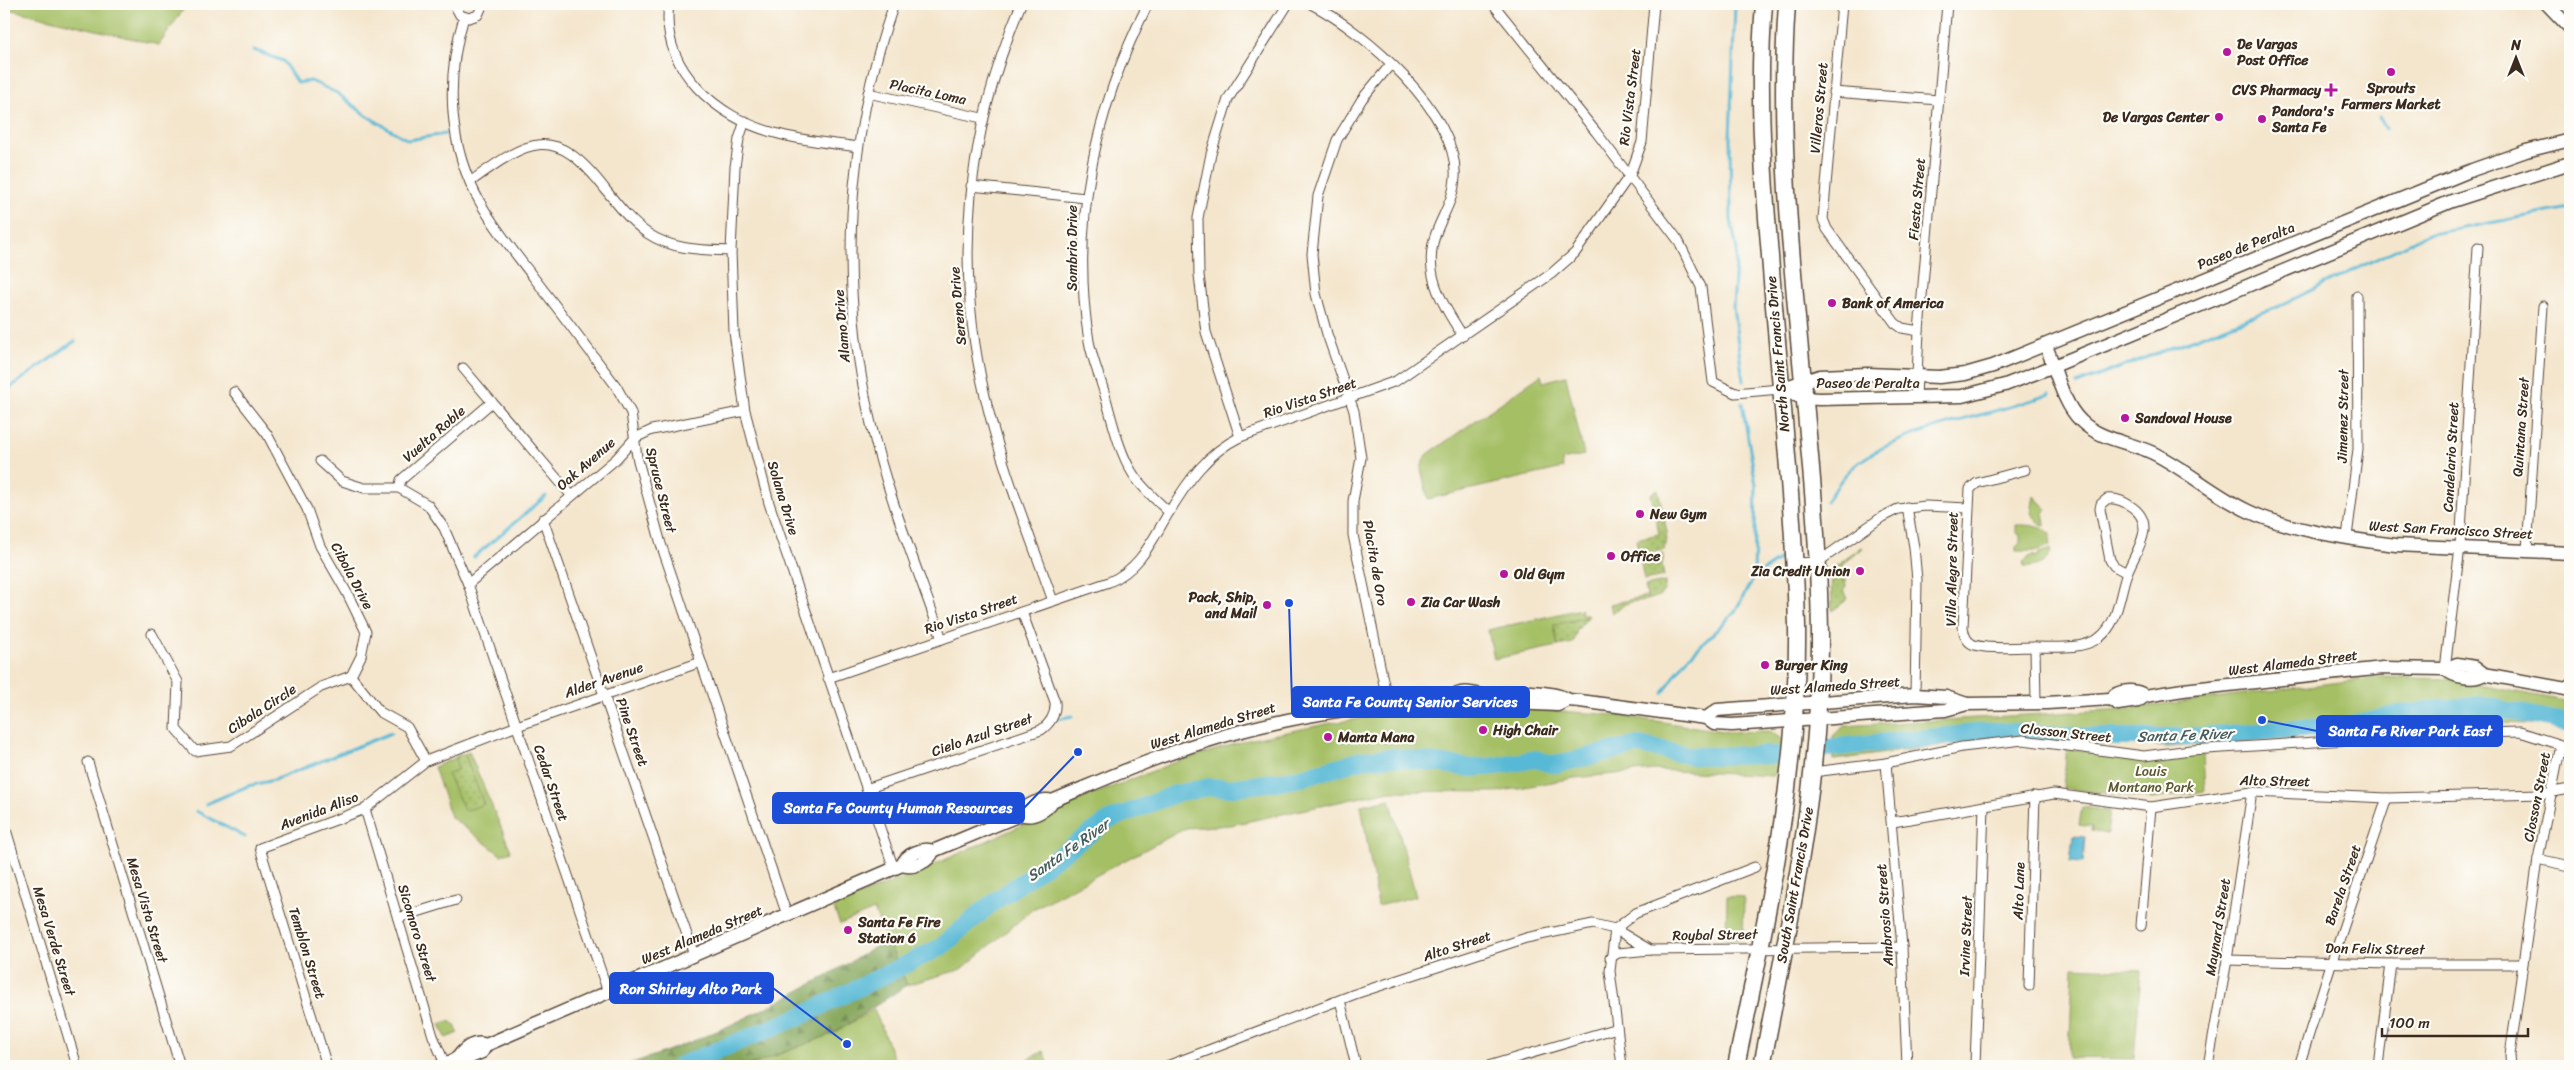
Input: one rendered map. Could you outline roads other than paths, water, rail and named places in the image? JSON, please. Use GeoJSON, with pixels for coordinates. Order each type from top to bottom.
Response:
{"type":"FeatureCollection","features":[{"type":"Feature","properties":{"kind":"highway","name":"North Saint Francis Drive"},"geometry":{"type":"LineString","coordinates":[[1764,4],[1761,68],[1762,156],[1774,390],[1795,563],[1797,629],[1795,712]]}},
{"type":"Feature","properties":{"kind":"highway","name":"North Saint Francis Drive"},"geometry":{"type":"LineString","coordinates":[[1788,4],[1784,60],[1785,149],[1818,562],[1820,637],[1817,711]]}},
{"type":"Feature","properties":{"kind":"highway","name":"South Saint Francis Drive"},"geometry":{"type":"LineString","coordinates":[[1762,1066],[1801,857],[1813,772],[1817,711]]}},
{"type":"Feature","properties":{"kind":"highway","name":"South Saint Francis Drive"},"geometry":{"type":"LineString","coordinates":[[1736,1066],[1784,815],[1795,712]]}},
{"type":"Feature","properties":{"kind":"street"},"geometry":{"type":"LineString","coordinates":[[454,4],[457,11],[464,17],[478,15],[483,4]]}},
{"type":"Feature","properties":{"kind":"street"},"geometry":{"type":"LineString","coordinates":[[669,4],[671,39],[685,73],[708,98],[745,122],[788,137],[858,147]]}},
{"type":"Feature","properties":{"kind":"street","name":"Alamo Drive"},"geometry":{"type":"LineString","coordinates":[[894,4],[868,93],[858,147],[850,248],[861,377],[882,464],[942,639]]}},
{"type":"Feature","properties":{"kind":"street","name":"Sereno Drive"},"geometry":{"type":"LineString","coordinates":[[1021,4],[998,63],[982,118],[971,186],[967,252],[969,292],[980,372],[1000,449],[1053,601]]}},
{"type":"Feature","properties":{"kind":"street","name":"Sombrio Drive"},"geometry":{"type":"LineString","coordinates":[[1148,4],[1115,73],[1097,139],[1086,198],[1082,273],[1089,342],[1110,413],[1131,472],[1169,512]]}},
{"type":"Feature","properties":{"kind":"street"},"geometry":{"type":"LineString","coordinates":[[1240,437],[1206,332],[1199,275],[1198,218],[1211,154],[1228,99],[1288,4]]}},
{"type":"Feature","properties":{"kind":"street"},"geometry":{"type":"LineString","coordinates":[[1311,4],[1369,44],[1391,64],[1445,130],[1453,150],[1456,171],[1453,192],[1434,238],[1431,267],[1438,295],[1463,336]]}},
{"type":"Feature","properties":{"kind":"street"},"geometry":{"type":"LineString","coordinates":[[1493,4],[1630,176],[1678,240],[1695,273],[1703,298],[1712,382],[1736,393],[1774,390]]}},
{"type":"Feature","properties":{"kind":"street","name":"Rio Vista Street"},"geometry":{"type":"LineString","coordinates":[[828,678],[1022,612],[1125,574],[1146,552],[1169,512],[1208,457],[1240,437],[1396,381],[1551,274],[1575,253],[1630,176],[1642,142],[1654,4]]}},
{"type":"Feature","properties":{"kind":"street","name":"Villeros Street"},"geometry":{"type":"LineString","coordinates":[[1842,4],[1823,215],[1827,229],[1895,323],[1902,328],[1919,331]]}},
{"type":"Feature","properties":{"kind":"street","name":"Fiesta Street"},"geometry":{"type":"LineString","coordinates":[[1916,398],[1919,331],[1947,4]]}},
{"type":"Feature","properties":{"kind":"street"},"geometry":{"type":"LineString","coordinates":[[2547,4],[2570,28]]}},
{"type":"Feature","properties":{"kind":"street","name":"Spruce Street"},"geometry":{"type":"LineString","coordinates":[[464,17],[455,58],[452,103],[457,140],[470,182],[496,228],[616,386],[631,413],[637,457],[661,544],[787,915]]}},
{"type":"Feature","properties":{"kind":"street","name":"Placita de Oro"},"geometry":{"type":"LineString","coordinates":[[1388,704],[1353,536],[1353,501],[1360,458],[1354,411],[1327,334],[1316,294],[1312,254],[1318,196],[1337,140],[1362,99],[1391,64]]}},
{"type":"Feature","properties":{"kind":"street"},"geometry":{"type":"LineString","coordinates":[[1833,92],[1939,100]]}},
{"type":"Feature","properties":{"kind":"street","name":"Placita Loma"},"geometry":{"type":"LineString","coordinates":[[868,93],[982,118]]}},
{"type":"Feature","properties":{"kind":"street","name":"Solana Drive"},"geometry":{"type":"LineString","coordinates":[[745,122],[739,139],[734,176],[731,251],[734,332],[745,411],[769,504],[866,789],[898,867]]}},
{"type":"Feature","properties":{"kind":"street","name":"Paseo de Peralta"},"geometry":{"type":"LineString","coordinates":[[1774,390],[1816,377],[1843,374],[1939,377],[1965,374],[1993,366],[2046,346],[2472,170],[2526,151],[2570,140]]}},
{"type":"Feature","properties":{"kind":"street"},"geometry":{"type":"LineString","coordinates":[[470,182],[520,149],[537,144],[554,146],[580,159],[625,214],[652,236],[681,248],[731,251]]}},
{"type":"Feature","properties":{"kind":"street","name":"Paseo de Peralta"},"geometry":{"type":"LineString","coordinates":[[1774,390],[1804,398],[1956,397],[1988,391],[2054,366],[2452,201],[2570,163]]}},
{"type":"Feature","properties":{"kind":"street"},"geometry":{"type":"LineString","coordinates":[[971,186],[1086,198]]}},
{"type":"Feature","properties":{"kind":"street","name":"Candelario Street"},"geometry":{"type":"LineString","coordinates":[[2445,669],[2460,547],[2478,247]]}},
{"type":"Feature","properties":{"kind":"street","name":"Jimenez Street"},"geometry":{"type":"LineString","coordinates":[[2346,537],[2358,449],[2357,296]]}},
{"type":"Feature","properties":{"kind":"street","name":"Quintana Street"},"geometry":{"type":"LineString","coordinates":[[2527,550],[2543,306]]}},
{"type":"Feature","properties":{"kind":"street","name":"West San Francisco Street"},"geometry":{"type":"LineString","coordinates":[[2046,346],[2069,405],[2075,415],[2090,428],[2169,461],[2208,488],[2249,512],[2266,518],[2346,537],[2396,545],[2570,553]]}},
{"type":"Feature","properties":{"kind":"street"},"geometry":{"type":"LineString","coordinates":[[464,368],[571,495]]}},
{"type":"Feature","properties":{"kind":"street","name":"Cibola Drive"},"geometry":{"type":"LineString","coordinates":[[234,392],[267,434],[307,509],[320,546],[347,593],[366,632],[362,656],[350,676]]}},
{"type":"Feature","properties":{"kind":"street","name":"Vuelta Roble"},"geometry":{"type":"LineString","coordinates":[[399,488],[401,480],[492,402]]}},
{"type":"Feature","properties":{"kind":"street","name":"Oak Avenue"},"geometry":{"type":"LineString","coordinates":[[468,584],[543,518],[616,459],[635,438],[652,430],[745,411]]}},
{"type":"Feature","properties":{"kind":"street"},"geometry":{"type":"LineString","coordinates":[[320,462],[342,480],[364,488],[399,488]]}},
{"type":"Feature","properties":{"kind":"street","name":"Villa Alegre Street"},"geometry":{"type":"LineString","coordinates":[[2025,470],[1972,485],[1968,493],[1963,627],[1965,637],[1971,644],[1980,646],[2072,646],[2098,638],[2114,618],[2127,572],[2144,538],[2143,522],[2132,507],[2116,500],[2107,499],[2101,504],[2100,510],[2108,557],[2114,566],[2127,572]]}},
{"type":"Feature","properties":{"kind":"street","name":"Cedar Street"},"geometry":{"type":"LineString","coordinates":[[399,488],[428,505],[444,528],[468,584],[608,992]]}},
{"type":"Feature","properties":{"kind":"street"},"geometry":{"type":"LineString","coordinates":[[1795,563],[1818,562],[1882,517],[1907,507],[1968,508]]}},
{"type":"Feature","properties":{"kind":"street"},"geometry":{"type":"LineString","coordinates":[[1907,507],[1914,547],[1917,580],[1915,696]]}},
{"type":"Feature","properties":{"kind":"street","name":"Pine Street"},"geometry":{"type":"LineString","coordinates":[[543,518],[694,955]]}},
{"type":"Feature","properties":{"kind":"street","name":"Cielo Azul Street"},"geometry":{"type":"LineString","coordinates":[[866,789],[1040,730],[1049,724],[1055,712],[1055,702],[1022,612]]}},
{"type":"Feature","properties":{"kind":"street","name":"Cibola Circle"},"geometry":{"type":"LineString","coordinates":[[152,634],[178,682],[176,729],[195,751],[232,746],[321,687],[350,676]]}},
{"type":"Feature","properties":{"kind":"street"},"geometry":{"type":"LineString","coordinates":[[2035,647],[2036,703]]}},
{"type":"Feature","properties":{"kind":"street","name":"Alder Avenue"},"geometry":{"type":"LineString","coordinates":[[517,726],[701,662]]}},
{"type":"Feature","properties":{"kind":"street","name":"West Alameda Street"},"geometry":{"type":"LineString","coordinates":[[443,1065],[459,1057],[460,1051],[477,1043],[486,1045],[898,867],[908,856],[924,850],[933,851],[1022,814],[1026,807],[1043,800],[1052,801],[1159,757],[1219,737],[1298,718],[1388,704],[1450,698],[1458,694],[1476,693],[1486,698],[1506,698],[1515,693],[1558,694],[1568,700],[1706,718],[1717,710],[1795,712],[1945,710],[1968,704],[2110,699],[2115,694],[2131,691],[2139,692],[2145,696],[2371,669],[2416,667],[2445,669],[2457,664],[2475,667],[2484,674],[2569,690]]}},
{"type":"Feature","properties":{"kind":"street"},"geometry":{"type":"LineString","coordinates":[[350,676],[380,712],[407,727],[426,761]]}},
{"type":"Feature","properties":{"kind":"street","name":"West Alameda Street"},"geometry":{"type":"LineString","coordinates":[[1817,711],[1915,696],[1946,697],[1968,704]]}},
{"type":"Feature","properties":{"kind":"street","name":"Avenida Aliso"},"geometry":{"type":"LineString","coordinates":[[260,848],[365,809],[426,761],[517,726]]}},
{"type":"Feature","properties":{"kind":"street","name":"Closson Street"},"geometry":{"type":"LineString","coordinates":[[1813,772],[1886,763],[1962,747],[2023,740],[2144,756],[2191,750],[2424,735],[2520,732],[2561,745],[2538,859],[2522,964],[2510,1066]]}},
{"type":"Feature","properties":{"kind":"street","name":"Mesa Vista Street"},"geometry":{"type":"LineString","coordinates":[[88,762],[180,1066]]}},
{"type":"Feature","properties":{"kind":"street","name":"Ambrosio Street"},"geometry":{"type":"LineString","coordinates":[[1886,763],[1893,822],[1902,947],[1907,1066]]}},
{"type":"Feature","properties":{"kind":"street","name":"Alto Street"},"geometry":{"type":"LineString","coordinates":[[1893,822],[2054,794],[2151,807],[2252,792],[2387,798],[2542,794],[2570,789]]}},
{"type":"Feature","properties":{"kind":"street","name":"Maynard Street"},"geometry":{"type":"LineString","coordinates":[[2208,1066],[2227,960],[2252,792]]}},
{"type":"Feature","properties":{"kind":"street","name":"Alto Lane"},"geometry":{"type":"LineString","coordinates":[[2029,986],[2035,796]]}},
{"type":"Feature","properties":{"kind":"street","name":"Barela Street"},"geometry":{"type":"LineString","coordinates":[[2299,1066],[2387,798]]}},
{"type":"Feature","properties":{"kind":"street","name":"Irvine Street"},"geometry":{"type":"LineString","coordinates":[[1975,1066],[1984,806]]}},
{"type":"Feature","properties":{"kind":"street"},"geometry":{"type":"LineString","coordinates":[[2141,926],[2151,807]]}},
{"type":"Feature","properties":{"kind":"street","name":"Sicomoro Street"},"geometry":{"type":"LineString","coordinates":[[365,809],[443,1065]]}},
{"type":"Feature","properties":{"kind":"street","name":"Mesa Verde Street"},"geometry":{"type":"LineString","coordinates":[[4,823],[77,1066]]}},
{"type":"Feature","properties":{"kind":"street","name":"Temblon Street"},"geometry":{"type":"LineString","coordinates":[[260,848],[327,1066]]}},
{"type":"Feature","properties":{"kind":"street"},"geometry":{"type":"LineString","coordinates":[[2538,859],[2570,866]]}},
{"type":"Feature","properties":{"kind":"street"},"geometry":{"type":"LineString","coordinates":[[1622,1066],[1610,958],[1615,929],[1636,913],[1755,867]]}},
{"type":"Feature","properties":{"kind":"street"},"geometry":{"type":"LineString","coordinates":[[398,918],[456,900]]}},
{"type":"Feature","properties":{"kind":"street","name":"Alto Street"},"geometry":{"type":"LineString","coordinates":[[1167,1066],[1340,1000],[1526,938],[1593,924],[1615,929]]}},
{"type":"Feature","properties":{"kind":"street"},"geometry":{"type":"LineString","coordinates":[[1615,929],[1650,950]]}},
{"type":"Feature","properties":{"kind":"street","name":"Roybal Street"},"geometry":{"type":"LineString","coordinates":[[1610,958],[1618,953],[1650,950],[1902,947]]}},
{"type":"Feature","properties":{"kind":"street","name":"Don Felix Street"},"geometry":{"type":"LineString","coordinates":[[2227,960],[2391,964],[2522,964]]}},
{"type":"Feature","properties":{"kind":"street"},"geometry":{"type":"LineString","coordinates":[[2378,1066],[2391,964]]}},
{"type":"Feature","properties":{"kind":"street"},"geometry":{"type":"LineString","coordinates":[[1340,1000],[1356,1066]]}},
{"type":"Feature","properties":{"kind":"street"},"geometry":{"type":"LineString","coordinates":[[1488,1066],[1617,1028]]}},
{"type":"Feature","properties":{"kind":"water"},"geometry":{"type":"Polygon","coordinates":[[[2073,836],[2085,837],[2083,863],[2070,862],[2073,836]]]}},
{"type":"Feature","properties":{"kind":"waterway"},"geometry":{"type":"LineString","coordinates":[[1735,4],[1730,139],[1731,220],[1737,250],[1733,307],[1743,381]]}},
{"type":"Feature","properties":{"kind":"waterway"},"geometry":{"type":"LineString","coordinates":[[254,50],[283,61],[297,83],[311,81],[337,93],[367,116],[408,140],[445,134]]}},
{"type":"Feature","properties":{"kind":"waterway"},"geometry":{"type":"LineString","coordinates":[[2379,117],[2386,129]]}},
{"type":"Feature","properties":{"kind":"waterway"},"geometry":{"type":"LineString","coordinates":[[2077,384],[2277,307],[2426,235],[2570,208]]}},
{"type":"Feature","properties":{"kind":"waterway"},"geometry":{"type":"LineString","coordinates":[[4,392],[75,341]]}},
{"type":"Feature","properties":{"kind":"waterway"},"geometry":{"type":"LineString","coordinates":[[1826,502],[1849,471],[1867,457],[1890,444],[1944,425],[2050,394]]}},
{"type":"Feature","properties":{"kind":"waterway"},"geometry":{"type":"LineString","coordinates":[[1663,693],[1684,662],[1734,613],[1754,577],[1756,485],[1742,403]]}},
{"type":"Feature","properties":{"kind":"waterway"},"geometry":{"type":"LineString","coordinates":[[474,557],[546,496]]}},
{"type":"Feature","properties":{"kind":"waterway"},"geometry":{"type":"LineString","coordinates":[[1754,577],[1783,557]]}},
{"type":"Feature","properties":{"kind":"waterway","name":"Santa Fe River"},"geometry":{"type":"LineString","coordinates":[[1827,748],[1996,731],[2089,737],[2186,737],[2342,726],[2410,712],[2480,705],[2570,723]]}},
{"type":"Feature","properties":{"kind":"waterway"},"geometry":{"type":"LineString","coordinates":[[1058,719],[1072,716]]}},
{"type":"Feature","properties":{"kind":"waterway"},"geometry":{"type":"LineString","coordinates":[[206,804],[248,786],[274,780],[391,733]]}},
{"type":"Feature","properties":{"kind":"waterway","name":"Santa Fe River"},"geometry":{"type":"LineString","coordinates":[[1502,765],[1536,759],[1557,764],[1638,745],[1692,756],[1781,755]]}},
{"type":"Feature","properties":{"kind":"waterway","name":"Santa Fe River"},"geometry":{"type":"LineString","coordinates":[[679,1066],[801,1016],[941,947],[987,907],[1109,820],[1175,794],[1209,787],[1229,788],[1296,779],[1362,760],[1392,757],[1472,768],[1497,766]]}},
{"type":"Feature","properties":{"kind":"waterway"},"geometry":{"type":"LineString","coordinates":[[196,811],[245,837]]}},
{"type":"Feature","properties":{"kind":"place","name":"De Vargas Post Office"},"geometry":{"type":"Point","coordinates":[2227,52]}},
{"type":"Feature","properties":{"kind":"place","name":"Sprouts Farmers Market"},"geometry":{"type":"Point","coordinates":[2391,72]}},
{"type":"Feature","properties":{"kind":"place","name":"CVS Pharmacy"},"geometry":{"type":"Point","coordinates":[2331,90]}},
{"type":"Feature","properties":{"kind":"place","name":"De Vargas Center"},"geometry":{"type":"Point","coordinates":[2219,117]}},
{"type":"Feature","properties":{"kind":"place","name":"Pandora's Santa Fe"},"geometry":{"type":"Point","coordinates":[2262,119]}},
{"type":"Feature","properties":{"kind":"place","name":"Bank of America"},"geometry":{"type":"Point","coordinates":[1832,303]}},
{"type":"Feature","properties":{"kind":"place","name":"Sandoval House"},"geometry":{"type":"Point","coordinates":[2125,418]}},
{"type":"Feature","properties":{"kind":"place","name":"New Gym"},"geometry":{"type":"Point","coordinates":[1640,514]}},
{"type":"Feature","properties":{"kind":"place","name":"Office"},"geometry":{"type":"Point","coordinates":[1611,556]}},
{"type":"Feature","properties":{"kind":"place","name":"Zia Credit Union"},"geometry":{"type":"Point","coordinates":[1860,571]}},
{"type":"Feature","properties":{"kind":"place","name":"Old Gym"},"geometry":{"type":"Point","coordinates":[1504,574]}},
{"type":"Feature","properties":{"kind":"place","name":"Zia Car Wash"},"geometry":{"type":"Point","coordinates":[1411,602]}},
{"type":"Feature","properties":{"kind":"place","name":"Santa Fe County Senior Services"},"geometry":{"type":"Point","coordinates":[1289,603]}},
{"type":"Feature","properties":{"kind":"place","name":"Pack, Ship, and Mail"},"geometry":{"type":"Point","coordinates":[1267,605]}},
{"type":"Feature","properties":{"kind":"place","name":"Burger King"},"geometry":{"type":"Point","coordinates":[1765,665]}},
{"type":"Feature","properties":{"kind":"place","name":"Santa Fe River Park East"},"geometry":{"type":"Point","coordinates":[2262,720]}},
{"type":"Feature","properties":{"kind":"place","name":"High Chair"},"geometry":{"type":"Point","coordinates":[1483,730]}},
{"type":"Feature","properties":{"kind":"place","name":"Manta Mana"},"geometry":{"type":"Point","coordinates":[1328,737]}},
{"type":"Feature","properties":{"kind":"place","name":"Santa Fe County Human Resources"},"geometry":{"type":"Point","coordinates":[1078,752]}},
{"type":"Feature","properties":{"kind":"place","name":"Santa Fe Fire Station 6"},"geometry":{"type":"Point","coordinates":[848,930]}},
{"type":"Feature","properties":{"kind":"place","name":"Ron Shirley Alto Park"},"geometry":{"type":"Point","coordinates":[847,1044]}},
{"type":"Feature","properties":{"kind":"park label","name":"Louis Montano Park"},"geometry":{"type":"Point","coordinates":[2151,780]}}]}
